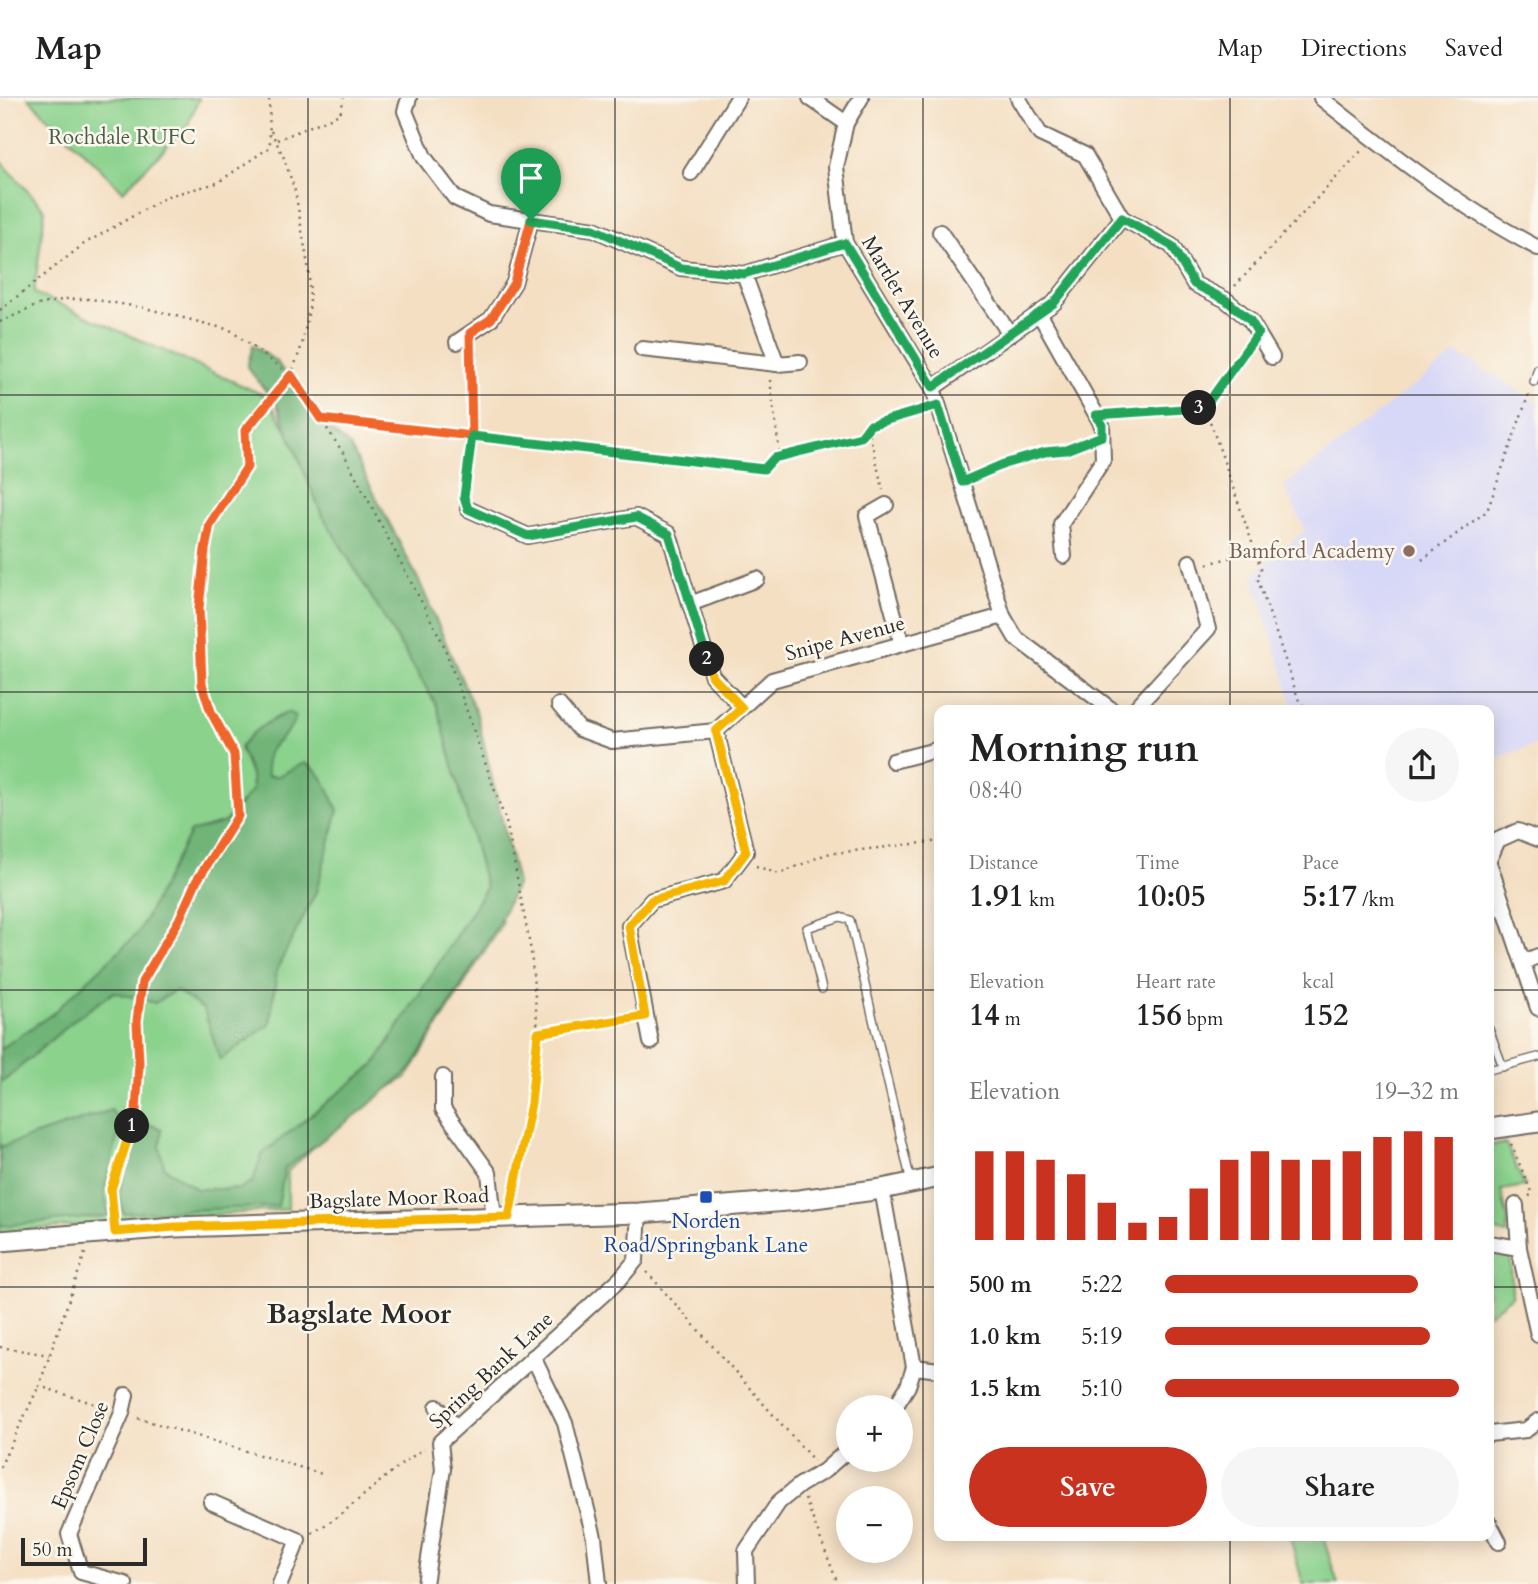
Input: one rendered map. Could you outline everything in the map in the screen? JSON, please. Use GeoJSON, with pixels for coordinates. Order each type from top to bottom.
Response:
{"type":"FeatureCollection","features":[{"type":"Feature","properties":{"kind":"street"},"geometry":{"type":"LineString","coordinates":[[409,98],[405,111],[424,157],[455,198],[489,215],[594,229],[681,268],[744,274],[845,243]]}},
{"type":"Feature","properties":{"kind":"street"},"geometry":{"type":"LineString","coordinates":[[691,173],[738,98]]}},
{"type":"Feature","properties":{"kind":"street"},"geometry":{"type":"LineString","coordinates":[[810,98],[846,123]]}},
{"type":"Feature","properties":{"kind":"street","name":"Martlet Avenue"},"geometry":{"type":"LineString","coordinates":[[861,98],[846,123],[836,167],[845,243],[933,387],[1003,616],[1016,638],[1105,705]]}},
{"type":"Feature","properties":{"kind":"street"},"geometry":{"type":"LineString","coordinates":[[1018,98],[1040,134],[1085,155],[1122,218],[1172,246],[1194,284],[1223,298],[1250,320],[1272,357]]}},
{"type":"Feature","properties":{"kind":"street"},"geometry":{"type":"LineString","coordinates":[[1321,98],[1422,176],[1476,212],[1538,248]]}},
{"type":"Feature","properties":{"kind":"street"},"geometry":{"type":"LineString","coordinates":[[933,387],[1054,303],[1122,218]]}},
{"type":"Feature","properties":{"kind":"street"},"geometry":{"type":"LineString","coordinates":[[457,342],[491,319],[514,283],[531,220]]}},
{"type":"Feature","properties":{"kind":"street"},"geometry":{"type":"LineString","coordinates":[[940,232],[1010,334]]}},
{"type":"Feature","properties":{"kind":"street"},"geometry":{"type":"LineString","coordinates":[[744,274],[773,363]]}},
{"type":"Feature","properties":{"kind":"street"},"geometry":{"type":"LineString","coordinates":[[1039,313],[1102,425],[1103,460],[1061,524],[1064,556]]}},
{"type":"Feature","properties":{"kind":"street"},"geometry":{"type":"LineString","coordinates":[[642,349],[773,363],[800,362]]}},
{"type":"Feature","properties":{"kind":"street"},"geometry":{"type":"LineString","coordinates":[[886,505],[867,516],[902,644]]}},
{"type":"Feature","properties":{"kind":"street"},"geometry":{"type":"LineString","coordinates":[[468,509],[528,536],[636,517],[669,534],[712,676],[742,708]]}},
{"type":"Feature","properties":{"kind":"street"},"geometry":{"type":"LineString","coordinates":[[1139,705],[1208,629],[1191,565]]}},
{"type":"Feature","properties":{"kind":"street"},"geometry":{"type":"LineString","coordinates":[[690,604],[757,579]]}},
{"type":"Feature","properties":{"kind":"street","name":"Snipe Avenue"},"geometry":{"type":"LineString","coordinates":[[716,731],[772,680],[1003,616]]}},
{"type":"Feature","properties":{"kind":"street"},"geometry":{"type":"LineString","coordinates":[[559,705],[579,729],[612,741],[716,731],[746,852],[724,881],[652,900],[629,926],[650,1042]]}},
{"type":"Feature","properties":{"kind":"street"},"geometry":{"type":"LineString","coordinates":[[893,761],[934,751]]}},
{"type":"Feature","properties":{"kind":"street"},"geometry":{"type":"LineString","coordinates":[[1494,849],[1498,840],[1518,831],[1538,839]]}},
{"type":"Feature","properties":{"kind":"street"},"geometry":{"type":"LineString","coordinates":[[1494,876],[1538,1008]]}},
{"type":"Feature","properties":{"kind":"street"},"geometry":{"type":"LineString","coordinates":[[1523,962],[1538,956]]}},
{"type":"Feature","properties":{"kind":"street"},"geometry":{"type":"LineString","coordinates":[[443,1077],[443,1109],[489,1173],[502,1217]]}},
{"type":"Feature","properties":{"kind":"street"},"geometry":{"type":"LineString","coordinates":[[1498,1128],[1538,1122]]}},
{"type":"Feature","properties":{"kind":"street","name":"Bagslate Moor Road"},"geometry":{"type":"LineString","coordinates":[[0,1241],[189,1227],[639,1213],[799,1200],[882,1189],[934,1178]]}},
{"type":"Feature","properties":{"kind":"street"},"geometry":{"type":"LineString","coordinates":[[882,1189],[914,1367],[902,1395]]}},
{"type":"Feature","properties":{"kind":"street"},"geometry":{"type":"LineString","coordinates":[[1516,1205],[1519,1248],[1538,1335]]}},
{"type":"Feature","properties":{"kind":"street"},"geometry":{"type":"LineString","coordinates":[[636,1260],[639,1213]]}},
{"type":"Feature","properties":{"kind":"street"},"geometry":{"type":"LineString","coordinates":[[1494,1244],[1519,1248]]}},
{"type":"Feature","properties":{"kind":"street","name":"Spring Bank Lane"},"geometry":{"type":"LineString","coordinates":[[425,1584],[443,1469],[440,1442],[620,1279],[636,1260]]}},
{"type":"Feature","properties":{"kind":"street"},"geometry":{"type":"LineString","coordinates":[[533,1357],[565,1423],[594,1537],[599,1584]]}},
{"type":"Feature","properties":{"kind":"street"},"geometry":{"type":"LineString","coordinates":[[914,1367],[934,1369]]}},
{"type":"Feature","properties":{"kind":"street","name":"Epsom Close"},"geometry":{"type":"LineString","coordinates":[[125,1584],[81,1572],[69,1534],[122,1413],[126,1395]]}},
{"type":"Feature","properties":{"kind":"street"},"geometry":{"type":"LineString","coordinates":[[437,1407],[456,1427]]}},
{"type":"Feature","properties":{"kind":"street"},"geometry":{"type":"LineString","coordinates":[[1494,1433],[1527,1430],[1538,1421]]}},
{"type":"Feature","properties":{"kind":"street"},"geometry":{"type":"LineString","coordinates":[[747,1584],[746,1551],[779,1502],[836,1460]]}},
{"type":"Feature","properties":{"kind":"street"},"geometry":{"type":"LineString","coordinates":[[211,1502],[298,1540],[280,1584]]}},
{"type":"Feature","properties":{"kind":"street"},"geometry":{"type":"LineString","coordinates":[[1494,1532],[1499,1542]]}},
{"type":"Feature","properties":{"kind":"lane"},"geometry":{"type":"LineString","coordinates":[[1534,382],[1538,368]]}},
{"type":"Feature","properties":{"kind":"lane"},"geometry":{"type":"LineString","coordinates":[[1494,913],[1505,909]]}},
{"type":"Feature","properties":{"kind":"lane"},"geometry":{"type":"LineString","coordinates":[[822,989],[807,928],[840,917],[850,920],[911,1183]]}},
{"type":"Feature","properties":{"kind":"lane"},"geometry":{"type":"LineString","coordinates":[[1494,1042],[1503,1067]]}},
{"type":"Feature","properties":{"kind":"lane"},"geometry":{"type":"LineString","coordinates":[[1494,1069],[1538,1057]]}},
{"type":"Feature","properties":{"kind":"path"},"geometry":{"type":"LineString","coordinates":[[0,310],[84,244],[168,196],[217,183],[270,147],[269,98]]}},
{"type":"Feature","properties":{"kind":"path"},"geometry":{"type":"LineString","coordinates":[[277,140],[340,114],[344,98]]}},
{"type":"Feature","properties":{"kind":"path"},"geometry":{"type":"LineString","coordinates":[[115,1232],[111,1189],[136,1111],[139,1063],[137,1021],[142,982],[179,920],[196,882],[238,816],[234,754],[211,712],[202,684],[199,608],[210,524],[247,467],[245,431],[291,375],[302,345],[310,304],[309,271],[295,191],[277,140],[269,127]]}},
{"type":"Feature","properties":{"kind":"path"},"geometry":{"type":"LineString","coordinates":[[1223,298],[1373,139]]}},
{"type":"Feature","properties":{"kind":"path"},"geometry":{"type":"LineString","coordinates":[[0,322],[38,305],[66,299],[91,299],[230,330],[291,375],[344,454],[443,643],[507,825],[531,951],[538,1033],[531,1103],[502,1217]]}},
{"type":"Feature","properties":{"kind":"path"},"geometry":{"type":"LineString","coordinates":[[468,509],[464,497],[472,436],[470,333]]}},
{"type":"Feature","properties":{"kind":"path"},"geometry":{"type":"LineString","coordinates":[[1205,407],[1258,333]]}},
{"type":"Feature","properties":{"kind":"path"},"geometry":{"type":"LineString","coordinates":[[773,363],[780,456]]}},
{"type":"Feature","properties":{"kind":"path"},"geometry":{"type":"LineString","coordinates":[[1422,560],[1488,511],[1534,382]]}},
{"type":"Feature","properties":{"kind":"path"},"geometry":{"type":"LineString","coordinates":[[321,419],[764,469],[774,458],[861,437],[870,425],[938,405]]}},
{"type":"Feature","properties":{"kind":"path"},"geometry":{"type":"LineString","coordinates":[[1096,415],[1205,407]]}},
{"type":"Feature","properties":{"kind":"path"},"geometry":{"type":"LineString","coordinates":[[1205,407],[1262,571],[1257,577],[1303,705]]}},
{"type":"Feature","properties":{"kind":"path"},"geometry":{"type":"LineString","coordinates":[[868,428],[886,505]]}},
{"type":"Feature","properties":{"kind":"path"},"geometry":{"type":"LineString","coordinates":[[962,482],[1004,464],[1045,452],[1066,450],[1102,436]]}},
{"type":"Feature","properties":{"kind":"path"},"geometry":{"type":"LineString","coordinates":[[1191,565],[1255,550]]}},
{"type":"Feature","properties":{"kind":"path"},"geometry":{"type":"LineString","coordinates":[[740,861],[779,874],[826,854],[934,842]]}},
{"type":"Feature","properties":{"kind":"path"},"geometry":{"type":"LineString","coordinates":[[538,1033],[645,1016]]}},
{"type":"Feature","properties":{"kind":"path"},"geometry":{"type":"LineString","coordinates":[[1498,1128],[1512,1147],[1532,1194],[1516,1205]]}},
{"type":"Feature","properties":{"kind":"path"},"geometry":{"type":"LineString","coordinates":[[0,1467],[38,1386],[92,1233]]}},
{"type":"Feature","properties":{"kind":"path"},"geometry":{"type":"LineString","coordinates":[[636,1260],[824,1471]]}},
{"type":"Feature","properties":{"kind":"path"},"geometry":{"type":"LineString","coordinates":[[0,1346],[49,1355]]}},
{"type":"Feature","properties":{"kind":"path"},"geometry":{"type":"LineString","coordinates":[[38,1386],[321,1474]]}},
{"type":"Feature","properties":{"kind":"path"},"geometry":{"type":"LineString","coordinates":[[298,1540],[346,1510],[422,1449],[440,1442]]}},
{"type":"Feature","properties":{"kind":"path"},"geometry":{"type":"LineString","coordinates":[[800,1485],[838,1584]]}},
{"type":"Feature","properties":{"kind":"shaded area","name":"Bamford Academy"},"geometry":{"type":"Polygon","coordinates":[[[1456,353],[1538,402],[1538,744],[1494,758],[1494,705],[1293,705],[1253,578],[1256,572],[1305,530],[1284,486],[1456,353]]]}},
{"type":"Feature","properties":{"kind":"green space","name":"Rochdale RUFC"},"geometry":{"type":"Polygon","coordinates":[[[28,98],[199,98],[188,125],[123,191],[28,98]]]}},
{"type":"Feature","properties":{"kind":"green space"},"geometry":{"type":"Polygon","coordinates":[[[0,160],[45,210],[34,293],[266,396],[444,693],[502,923],[407,1077],[355,1109],[288,1171],[288,1209],[0,1232],[0,160]]]}},
{"type":"Feature","properties":{"kind":"green space"},"geometry":{"type":"Polygon","coordinates":[[[253,345],[277,362],[318,421],[350,446],[421,585],[477,715],[517,883],[498,924],[411,1069],[364,1109],[285,1168],[278,1206],[123,1213],[119,1192],[143,1122],[162,1129],[160,1147],[164,1167],[197,1189],[239,1189],[253,1181],[262,1154],[375,1064],[486,888],[437,706],[321,513],[277,405],[247,367],[253,345]]]}},
{"type":"Feature","properties":{"kind":"green space"},"geometry":{"type":"Polygon","coordinates":[[[288,712],[296,716],[287,732],[271,749],[266,765],[268,776],[278,776],[304,763],[321,777],[338,810],[316,892],[277,969],[270,1024],[220,1060],[204,1010],[176,990],[155,1003],[114,992],[74,1020],[0,1082],[0,1049],[52,1014],[138,933],[190,832],[225,822],[252,790],[251,775],[240,748],[244,742],[255,731],[288,712]]]}},
{"type":"Feature","properties":{"kind":"green space"},"geometry":{"type":"Polygon","coordinates":[[[111,1110],[121,1122],[104,1191],[109,1216],[0,1226],[0,1147],[111,1110]]]}},
{"type":"Feature","properties":{"kind":"green space"},"geometry":{"type":"Polygon","coordinates":[[[1506,1144],[1525,1186],[1501,1190],[1508,1219],[1507,1234],[1494,1230],[1494,1145],[1506,1144]]]}},
{"type":"Feature","properties":{"kind":"green space"},"geometry":{"type":"Polygon","coordinates":[[[1494,1251],[1511,1259],[1512,1296],[1494,1310],[1494,1251]]]}},
{"type":"Feature","properties":{"kind":"green space"},"geometry":{"type":"Polygon","coordinates":[[[1291,1541],[1324,1541],[1338,1584],[1303,1584],[1291,1541]]]}},
{"type":"Feature","properties":{"kind":"place","name":"Bamford Academy"},"geometry":{"type":"Point","coordinates":[1409,551]}},
{"type":"Feature","properties":{"kind":"place","name":"Norden Road/Springbank Lane"},"geometry":{"type":"Point","coordinates":[706,1197]}},
{"type":"Feature","properties":{"kind":"district","name":"Bagslate Moor"},"geometry":{"type":"Point","coordinates":[359,1313]}},
{"type":"Feature","properties":{"kind":"route"},"geometry":{"type":"LineString","coordinates":[[531,220],[514,283],[491,319],[470,333],[472,436],[321,419],[291,375],[245,431],[247,467],[210,524],[199,608],[202,684],[211,712],[234,754],[238,816],[196,882],[179,920],[142,982],[137,1021],[139,1063],[136,1111],[111,1189],[115,1232],[175,1227],[509,1217],[531,1103],[538,1033],[645,1016],[629,926],[652,900],[724,881],[746,852],[716,731],[742,708],[712,676],[669,534],[636,517],[528,536],[468,509],[464,497],[472,436],[764,469],[774,458],[861,437],[870,425],[938,405],[962,482],[1004,464],[1045,452],[1066,450],[1102,436],[1102,425],[1096,415],[1205,407],[1258,333],[1250,320],[1226,300],[1194,284],[1172,246],[1122,218],[1054,303],[933,387],[845,243],[744,274],[681,268],[594,229],[531,220]]}}]}
